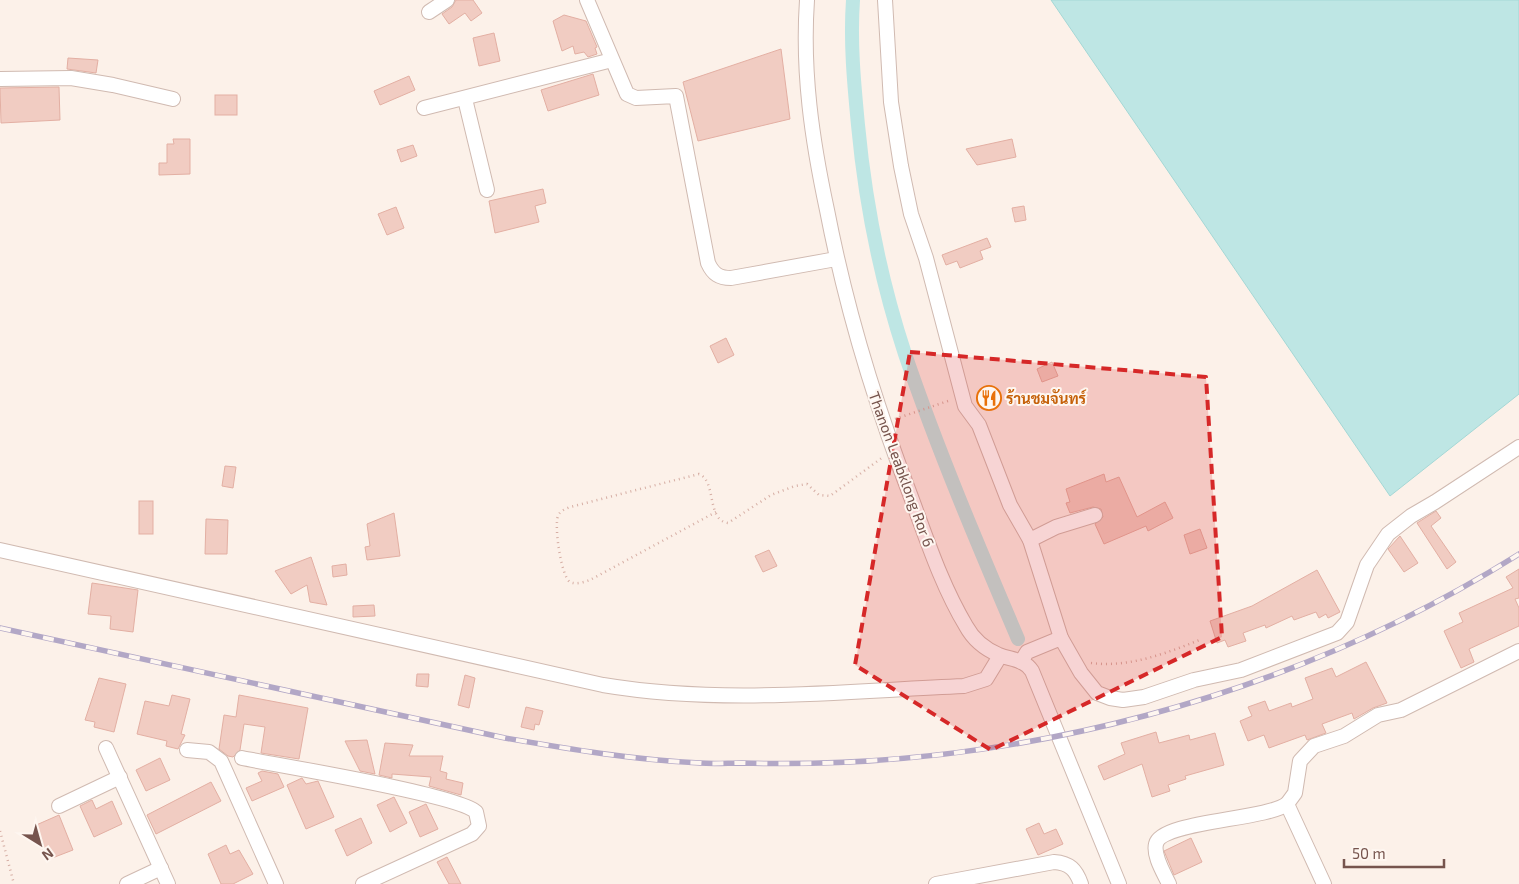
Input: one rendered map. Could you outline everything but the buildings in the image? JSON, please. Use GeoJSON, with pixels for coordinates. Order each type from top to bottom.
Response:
{"type":"FeatureCollection","features":[{"type":"Feature","properties":{"kind":"street"},"geometry":{"type":"LineString","coordinates":[[429,12],[447,0]]}},
{"type":"Feature","properties":{"kind":"street"},"geometry":{"type":"LineString","coordinates":[[587,0],[625,91],[632,97],[676,96],[708,263],[712,271],[717,276],[731,278],[836,259]]}},
{"type":"Feature","properties":{"kind":"street","name":"Thanon Leabklong Ror 6"},"geometry":{"type":"LineString","coordinates":[[807,0],[806,55],[811,128],[836,259],[883,423],[934,560],[958,611],[977,640],[1000,656],[1021,662]]}},
{"type":"Feature","properties":{"kind":"street"},"geometry":{"type":"LineString","coordinates":[[886,0],[891,102],[911,214],[926,258],[965,406],[979,424],[1010,505],[1030,540],[1061,638],[1087,682],[1097,693],[1110,698],[1129,699],[1241,670],[1337,633],[1347,622],[1367,565],[1388,534],[1411,516],[1436,502],[1519,447]]}},
{"type":"Feature","properties":{"kind":"street"},"geometry":{"type":"LineString","coordinates":[[424,108],[612,60]]}},
{"type":"Feature","properties":{"kind":"street"},"geometry":{"type":"LineString","coordinates":[[0,80],[71,78],[113,85],[173,100]]}},
{"type":"Feature","properties":{"kind":"street"},"geometry":{"type":"LineString","coordinates":[[465,99],[487,190]]}},
{"type":"Feature","properties":{"kind":"street"},"geometry":{"type":"LineString","coordinates":[[1030,540],[1056,526],[1095,514]]}},
{"type":"Feature","properties":{"kind":"street"},"geometry":{"type":"LineString","coordinates":[[0,550],[603,686],[651,693],[756,696],[964,686],[986,679],[1000,656]]}},
{"type":"Feature","properties":{"kind":"street"},"geometry":{"type":"LineString","coordinates":[[1061,638],[1027,652],[1021,662],[1028,666],[1035,678],[1119,884]]}},
{"type":"Feature","properties":{"kind":"street"},"geometry":{"type":"LineString","coordinates":[[1169,884],[1155,849],[1157,839],[1176,830],[1266,813],[1287,804],[1295,793],[1300,762],[1314,746],[1344,736],[1378,715],[1401,710],[1519,651]]}},
{"type":"Feature","properties":{"kind":"street"},"geometry":{"type":"LineString","coordinates":[[106,748],[168,884]]}},
{"type":"Feature","properties":{"kind":"street"},"geometry":{"type":"LineString","coordinates":[[187,750],[209,752],[221,761],[276,884]]}},
{"type":"Feature","properties":{"kind":"street"},"geometry":{"type":"LineString","coordinates":[[242,758],[428,795],[466,804],[476,812],[479,826],[472,834],[363,884]]}},
{"type":"Feature","properties":{"kind":"street"},"geometry":{"type":"LineString","coordinates":[[59,806],[120,777]]}},
{"type":"Feature","properties":{"kind":"street"},"geometry":{"type":"LineString","coordinates":[[1287,804],[1324,884]]}},
{"type":"Feature","properties":{"kind":"street"},"geometry":{"type":"LineString","coordinates":[[936,884],[1054,862],[1069,865],[1074,869],[1081,884]]}},
{"type":"Feature","properties":{"kind":"street"},"geometry":{"type":"LineString","coordinates":[[127,884],[161,868]]}},
{"type":"Feature","properties":{"kind":"path"},"geometry":{"type":"LineString","coordinates":[[883,423],[937,405]]}},
{"type":"Feature","properties":{"kind":"path"},"geometry":{"type":"LineString","coordinates":[[716,512],[590,580],[575,583],[568,580],[565,575],[559,548],[557,519],[561,512],[570,506],[699,474],[706,480],[716,512],[723,522],[732,522],[763,500],[804,484],[819,495],[830,496],[878,460],[893,452]]}},
{"type":"Feature","properties":{"kind":"path"},"geometry":{"type":"LineString","coordinates":[[1073,658],[1102,664],[1123,664],[1178,649],[1202,639]]}},
{"type":"Feature","properties":{"kind":"path"},"geometry":{"type":"LineString","coordinates":[[0,831],[14,884]]}},
{"type":"Feature","properties":{"kind":"highlighted area"},"geometry":{"type":"Polygon","coordinates":[[[910,352],[1206,377],[1222,637],[991,750],[855,665],[910,352]]]}},
{"type":"Feature","properties":{"kind":"water"},"geometry":{"type":"Polygon","coordinates":[[[1051,0],[1519,0],[1519,394],[1390,496],[1051,0]]]}},
{"type":"Feature","properties":{"kind":"waterway"},"geometry":{"type":"LineString","coordinates":[[853,0],[853,62],[861,153],[881,269],[896,326],[931,426],[973,533],[1018,639]]}},
{"type":"Feature","properties":{"kind":"railway"},"geometry":{"type":"LineString","coordinates":[[0,628],[505,738],[553,746],[675,762],[844,762],[945,754],[1046,738],[1146,716],[1244,686],[1339,649],[1431,605],[1519,554]]}},
{"type":"Feature","properties":{"kind":"place","name":"ร้านชมจันทร์"},"geometry":{"type":"Point","coordinates":[989,398]}}]}
